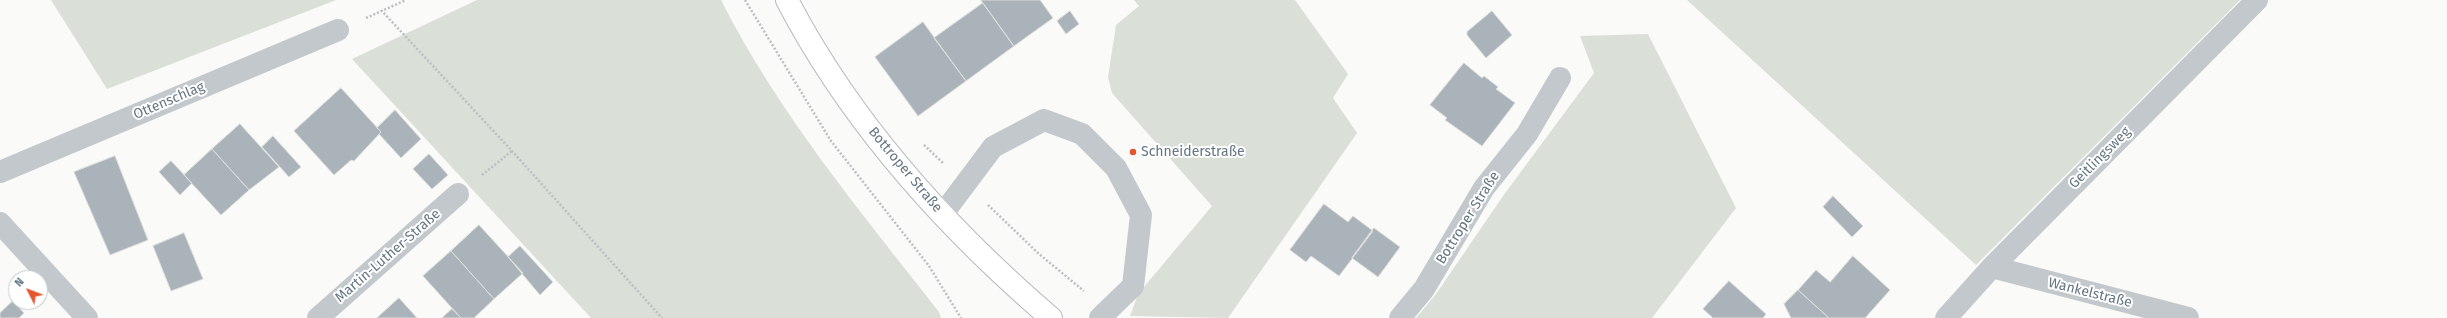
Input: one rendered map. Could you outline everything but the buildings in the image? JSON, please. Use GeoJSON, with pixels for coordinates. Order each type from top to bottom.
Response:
{"type":"FeatureCollection","features":[{"type":"Feature","properties":{"kind":"main road","name":"Bottroper Straße"},"geometry":{"type":"LineString","coordinates":[[787,0],[838,86],[888,153],[942,214],[1000,274],[1051,318]]}},
{"type":"Feature","properties":{"kind":"street","name":"Geitlingsweg"},"geometry":{"type":"LineString","coordinates":[[1946,318],[1992,268],[2257,0]]}},
{"type":"Feature","properties":{"kind":"street","name":"Ottenschlag"},"geometry":{"type":"LineString","coordinates":[[0,172],[338,30]]}},
{"type":"Feature","properties":{"kind":"street","name":"Bottroper Straße"},"geometry":{"type":"LineString","coordinates":[[1400,318],[1424,289],[1484,188],[1527,134],[1560,78]]}},
{"type":"Feature","properties":{"kind":"street"},"geometry":{"type":"LineString","coordinates":[[942,214],[993,147],[1044,120],[1082,134],[1116,168],[1141,215],[1133,286],[1100,318]]}},
{"type":"Feature","properties":{"kind":"street","name":"Martin-Luther-Straße"},"geometry":{"type":"LineString","coordinates":[[318,318],[458,194]]}},
{"type":"Feature","properties":{"kind":"street"},"geometry":{"type":"LineString","coordinates":[[0,223],[87,318]]}},
{"type":"Feature","properties":{"kind":"street","name":"Wankelstraße"},"geometry":{"type":"LineString","coordinates":[[1992,268],[2188,318]]}},
{"type":"Feature","properties":{"kind":"path"},"geometry":{"type":"LineString","coordinates":[[406,0],[381,10],[512,150],[662,318]]}},
{"type":"Feature","properties":{"kind":"path"},"geometry":{"type":"LineString","coordinates":[[745,0],[831,141],[929,266],[962,318]]}},
{"type":"Feature","properties":{"kind":"path"},"geometry":{"type":"LineString","coordinates":[[458,194],[512,150]]}},
{"type":"Feature","properties":{"kind":"shaded area"},"geometry":{"type":"Polygon","coordinates":[[[51,0],[336,0],[107,89],[51,0]]]}},
{"type":"Feature","properties":{"kind":"shaded area"},"geometry":{"type":"Polygon","coordinates":[[[477,0],[721,0],[744,42],[794,122],[851,199],[939,312],[941,318],[591,318],[352,59],[477,0]]]}},
{"type":"Feature","properties":{"kind":"shaded area"},"geometry":{"type":"Polygon","coordinates":[[[1134,0],[1295,0],[1348,74],[1333,98],[1357,133],[1228,318],[1130,316],[1138,294],[1212,206],[1112,93],[1108,77],[1116,25],[1139,6],[1134,0]]]}},
{"type":"Feature","properties":{"kind":"shaded area"},"geometry":{"type":"Polygon","coordinates":[[[1687,0],[2240,0],[1976,265],[1687,0]]]}},
{"type":"Feature","properties":{"kind":"shaded area"},"geometry":{"type":"Polygon","coordinates":[[[1648,34],[1736,208],[1652,318],[1416,318],[1436,294],[1503,196],[1594,73],[1580,36],[1648,34]]]}},
{"type":"Feature","properties":{"kind":"place","name":"Schneiderstraße"},"geometry":{"type":"Point","coordinates":[1133,152]}}]}
